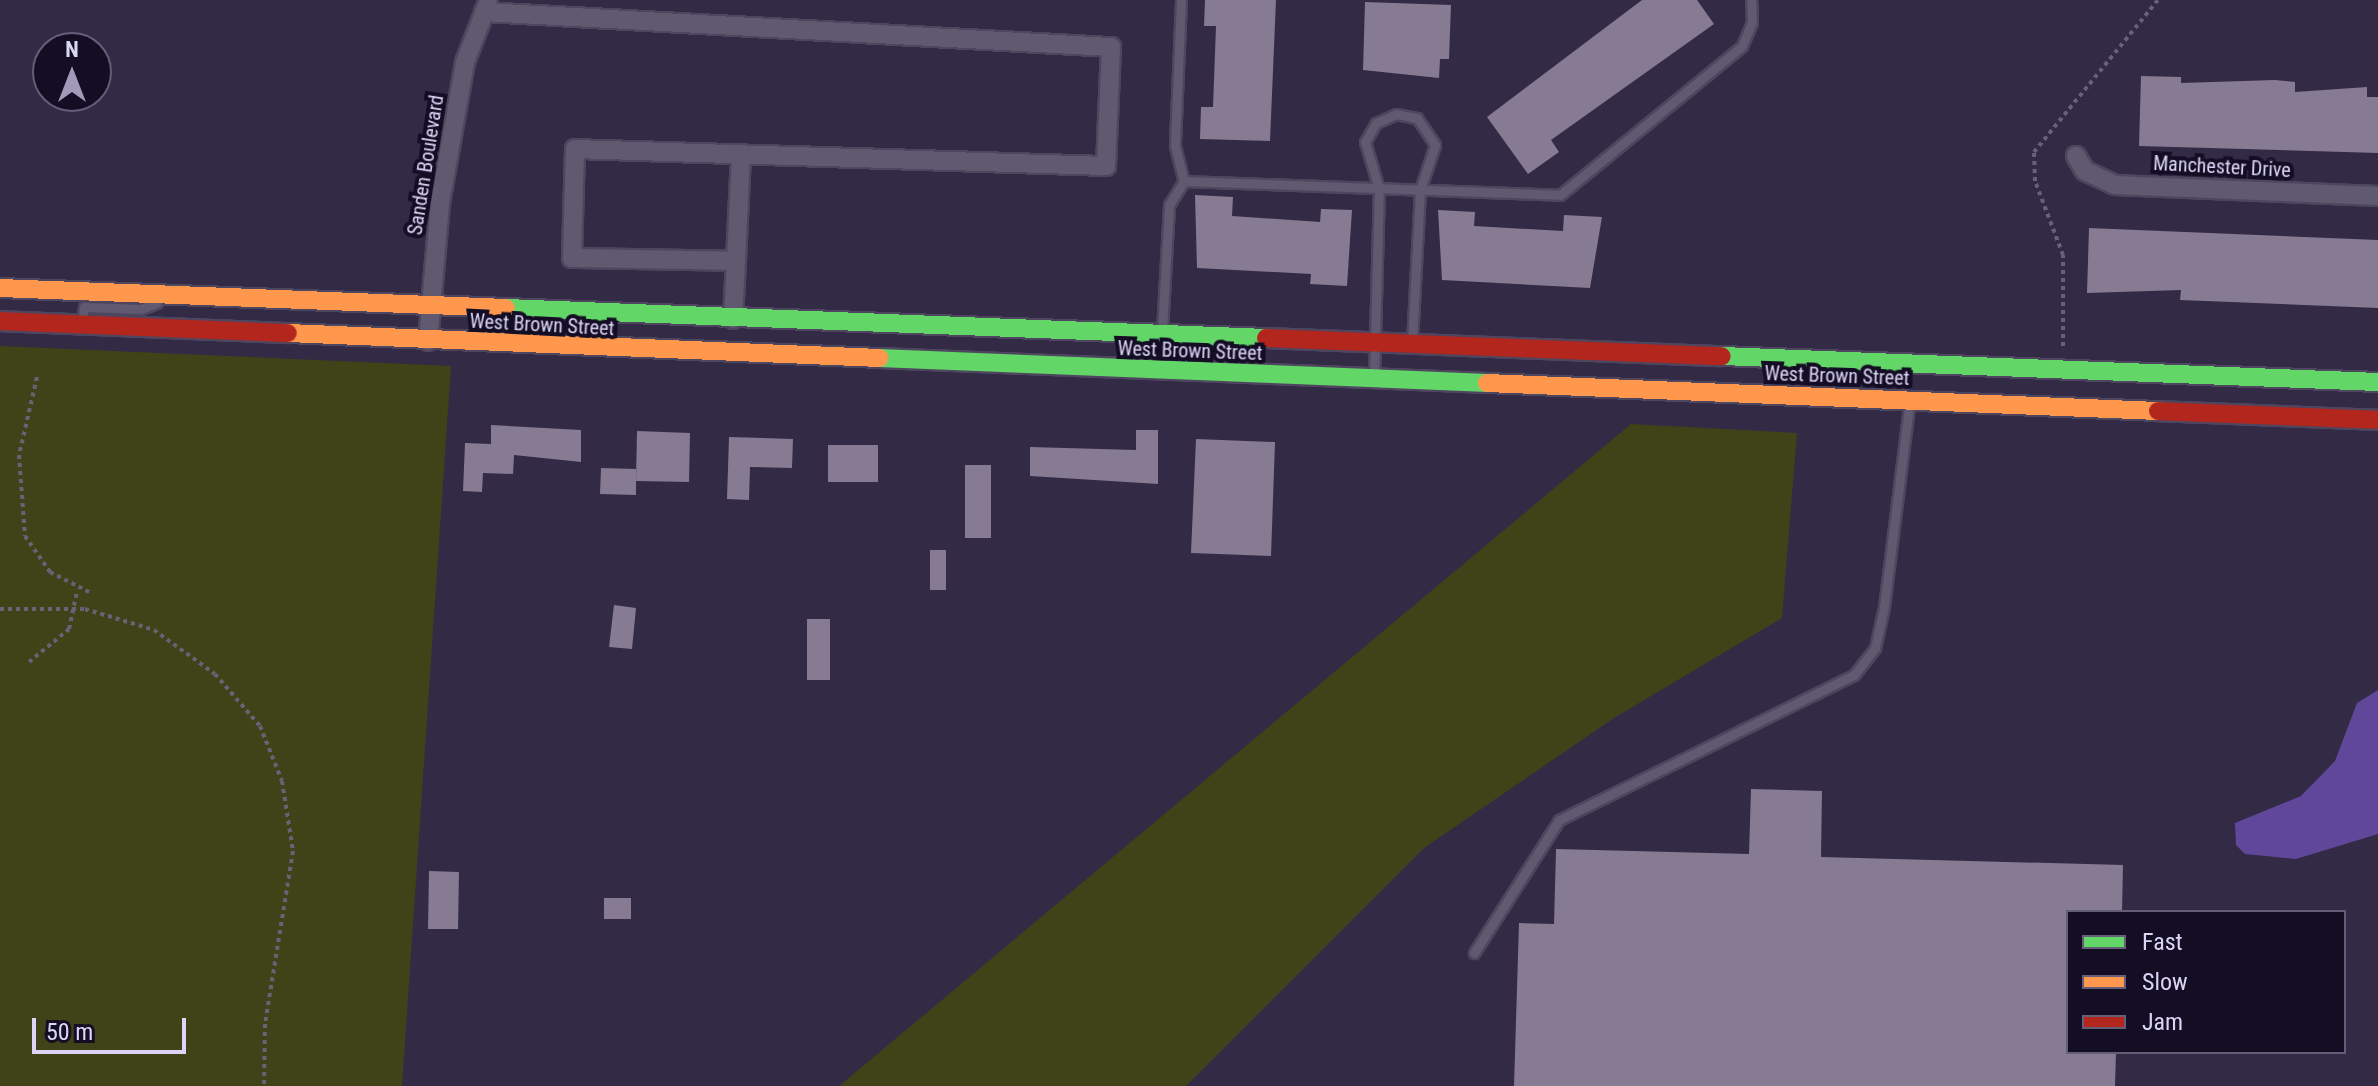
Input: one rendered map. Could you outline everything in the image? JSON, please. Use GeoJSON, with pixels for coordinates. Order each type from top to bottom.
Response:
{"type":"FeatureCollection","features":[{"type":"Feature","properties":{"kind":"main road","name":"West Brown Street"},"geometry":{"type":"LineString","coordinates":[[0,288],[431,306],[733,325],[1024,329],[1374,343],[1412,349],[2378,382]]}},
{"type":"Feature","properties":{"kind":"main road","name":"West Brown Street"},"geometry":{"type":"LineString","coordinates":[[0,321],[428,341],[732,349],[1264,376],[1294,364],[1374,373],[1910,401],[2378,420]]}},
{"type":"Feature","properties":{"kind":"main road"},"geometry":{"type":"LineString","coordinates":[[1021,366],[1024,329]]}},
{"type":"Feature","properties":{"kind":"main road"},"geometry":{"type":"LineString","coordinates":[[1374,373],[1409,366],[1412,349]]}},
{"type":"Feature","properties":{"kind":"main road"},"geometry":{"type":"LineString","coordinates":[[1910,401],[1913,364]]}},
{"type":"Feature","properties":{"kind":"street"},"geometry":{"type":"LineString","coordinates":[[487,6],[1111,47],[1106,166],[575,149],[572,258],[736,261]]}},
{"type":"Feature","properties":{"kind":"street","name":"Sanden Boulevard"},"geometry":{"type":"LineString","coordinates":[[428,341],[440,203],[465,62],[487,6]]}},
{"type":"Feature","properties":{"kind":"street"},"geometry":{"type":"LineString","coordinates":[[733,325],[741,155]]}},
{"type":"Feature","properties":{"kind":"street","name":"Manchester Drive"},"geometry":{"type":"LineString","coordinates":[[2076,156],[2085,171],[2115,185],[2378,196]]}},
{"type":"Feature","properties":{"kind":"lane"},"geometry":{"type":"LineString","coordinates":[[1161,335],[1169,205],[1184,181],[1175,146],[1181,0]]}},
{"type":"Feature","properties":{"kind":"lane"},"geometry":{"type":"LineString","coordinates":[[1184,181],[1560,195],[1742,46],[1752,23],[1751,0]]}},
{"type":"Feature","properties":{"kind":"lane"},"geometry":{"type":"LineString","coordinates":[[1374,373],[1379,189],[1365,142],[1376,123],[1396,114],[1417,118],[1432,134],[1434,156],[1420,190],[1412,349]]}},
{"type":"Feature","properties":{"kind":"lane"},"geometry":{"type":"LineString","coordinates":[[82,325],[84,307],[141,309],[175,295]]}},
{"type":"Feature","properties":{"kind":"lane"},"geometry":{"type":"LineString","coordinates":[[1474,953],[1559,820],[1854,675],[1875,648],[1884,607],[1910,401]]}},
{"type":"Feature","properties":{"kind":"path"},"geometry":{"type":"LineString","coordinates":[[37,377],[19,455],[25,536],[37,559],[77,590],[91,593]]}},
{"type":"Feature","properties":{"kind":"path"},"geometry":{"type":"LineString","coordinates":[[29,662],[57,643],[74,608],[77,590]]}},
{"type":"Feature","properties":{"kind":"path"},"geometry":{"type":"LineString","coordinates":[[0,609],[74,608],[140,624],[184,648],[242,701],[272,750],[286,797],[293,851],[265,1024],[264,1086]]}},
{"type":"Feature","properties":{"kind":"green space"},"geometry":{"type":"Polygon","coordinates":[[[0,346],[451,366],[402,1086],[0,1086],[0,346]]]}},
{"type":"Feature","properties":{"kind":"green space"},"geometry":{"type":"Polygon","coordinates":[[[1631,424],[1797,433],[1782,618],[1614,718],[1424,848],[1186,1086],[839,1086],[1631,424]]]}},
{"type":"Feature","properties":{"kind":"shaded area"},"geometry":{"type":"Polygon","coordinates":[[[2378,690],[2378,834],[2296,859],[2245,854],[2236,845],[2235,823],[2301,796],[2335,761],[2357,703],[2378,690]]]}},
{"type":"Feature","properties":{"kind":"building"},"geometry":{"type":"Polygon","coordinates":[[[1205,0],[1276,0],[1270,141],[1200,139],[1201,107],[1213,107],[1216,26],[1204,26],[1205,0]]]}},
{"type":"Feature","properties":{"kind":"building"},"geometry":{"type":"Polygon","coordinates":[[[1642,0],[1697,0],[1714,24],[1551,140],[1559,152],[1528,174],[1487,117],[1642,0]]]}},
{"type":"Feature","properties":{"kind":"building"},"geometry":{"type":"Polygon","coordinates":[[[1365,2],[1451,5],[1449,59],[1440,59],[1439,78],[1363,70],[1365,2]]]}},
{"type":"Feature","properties":{"kind":"building"},"geometry":{"type":"Polygon","coordinates":[[[2141,76],[2181,77],[2181,83],[2295,82],[2295,92],[2367,87],[2367,97],[2378,97],[2378,153],[2139,146],[2141,76]]]}},
{"type":"Feature","properties":{"kind":"building"},"geometry":{"type":"Polygon","coordinates":[[[1195,195],[1233,197],[1232,216],[1320,222],[1321,209],[1352,210],[1347,286],[1310,284],[1311,274],[1197,268],[1195,195]]]}},
{"type":"Feature","properties":{"kind":"building"},"geometry":{"type":"Polygon","coordinates":[[[1438,210],[1475,212],[1474,226],[1563,231],[1564,215],[1602,217],[1590,288],[1442,280],[1438,210]]]}},
{"type":"Feature","properties":{"kind":"building"},"geometry":{"type":"Polygon","coordinates":[[[2089,228],[2378,240],[2378,308],[2180,300],[2181,290],[2087,293],[2089,228]]]}},
{"type":"Feature","properties":{"kind":"building"},"geometry":{"type":"Polygon","coordinates":[[[491,425],[581,430],[581,462],[514,455],[513,474],[483,473],[482,492],[463,491],[465,443],[491,444],[491,425]]]}},
{"type":"Feature","properties":{"kind":"building"},"geometry":{"type":"Polygon","coordinates":[[[1136,430],[1158,430],[1158,484],[1030,476],[1030,447],[1136,450],[1136,430]]]}},
{"type":"Feature","properties":{"kind":"building"},"geometry":{"type":"Polygon","coordinates":[[[637,431],[690,433],[689,482],[636,481],[637,431]]]}},
{"type":"Feature","properties":{"kind":"building"},"geometry":{"type":"Polygon","coordinates":[[[729,437],[793,439],[792,468],[750,467],[749,500],[727,499],[729,437]]]}},
{"type":"Feature","properties":{"kind":"building"},"geometry":{"type":"Polygon","coordinates":[[[1196,439],[1275,442],[1271,556],[1191,553],[1196,439]]]}},
{"type":"Feature","properties":{"kind":"building"},"geometry":{"type":"Polygon","coordinates":[[[828,445],[878,445],[878,482],[828,482],[828,445]]]}},
{"type":"Feature","properties":{"kind":"building"},"geometry":{"type":"Polygon","coordinates":[[[965,465],[991,465],[991,538],[965,538],[965,465]]]}},
{"type":"Feature","properties":{"kind":"building"},"geometry":{"type":"Polygon","coordinates":[[[601,468],[636,469],[636,495],[600,494],[601,468]]]}},
{"type":"Feature","properties":{"kind":"building"},"geometry":{"type":"Polygon","coordinates":[[[930,550],[946,550],[946,590],[930,590],[930,550]]]}},
{"type":"Feature","properties":{"kind":"building"},"geometry":{"type":"Polygon","coordinates":[[[614,605],[636,608],[632,649],[609,647],[614,605]]]}},
{"type":"Feature","properties":{"kind":"building"},"geometry":{"type":"Polygon","coordinates":[[[807,619],[830,619],[830,680],[807,680],[807,619]]]}},
{"type":"Feature","properties":{"kind":"building"},"geometry":{"type":"Polygon","coordinates":[[[1751,789],[1822,791],[1821,857],[2123,865],[2122,910],[2066,910],[2066,1054],[2116,1054],[2115,1086],[1514,1086],[1519,923],[1554,924],[1556,849],[1749,854],[1751,789]]]}},
{"type":"Feature","properties":{"kind":"building"},"geometry":{"type":"Polygon","coordinates":[[[429,871],[459,872],[458,929],[428,929],[429,871]]]}},
{"type":"Feature","properties":{"kind":"building"},"geometry":{"type":"Polygon","coordinates":[[[604,898],[631,898],[631,919],[604,919],[604,898]]]}},
{"type":"Feature","properties":{"kind":"traffic: fast"},"geometry":{"type":"LineString","coordinates":[[506,308],[1266,338]]}},
{"type":"Feature","properties":{"kind":"traffic: fast"},"geometry":{"type":"LineString","coordinates":[[1722,356],[2378,382]]}},
{"type":"Feature","properties":{"kind":"traffic: fast"},"geometry":{"type":"LineString","coordinates":[[879,358],[1487,383]]}},
{"type":"Feature","properties":{"kind":"traffic: slow"},"geometry":{"type":"LineString","coordinates":[[0,288],[506,308]]}},
{"type":"Feature","properties":{"kind":"traffic: slow"},"geometry":{"type":"LineString","coordinates":[[288,333],[879,358]]}},
{"type":"Feature","properties":{"kind":"traffic: slow"},"geometry":{"type":"LineString","coordinates":[[1487,383],[2158,411]]}},
{"type":"Feature","properties":{"kind":"traffic: jam"},"geometry":{"type":"LineString","coordinates":[[0,321],[288,333]]}},
{"type":"Feature","properties":{"kind":"traffic: jam"},"geometry":{"type":"LineString","coordinates":[[1266,338],[1722,356]]}},
{"type":"Feature","properties":{"kind":"traffic: jam"},"geometry":{"type":"LineString","coordinates":[[2158,411],[2378,420]]}}]}
